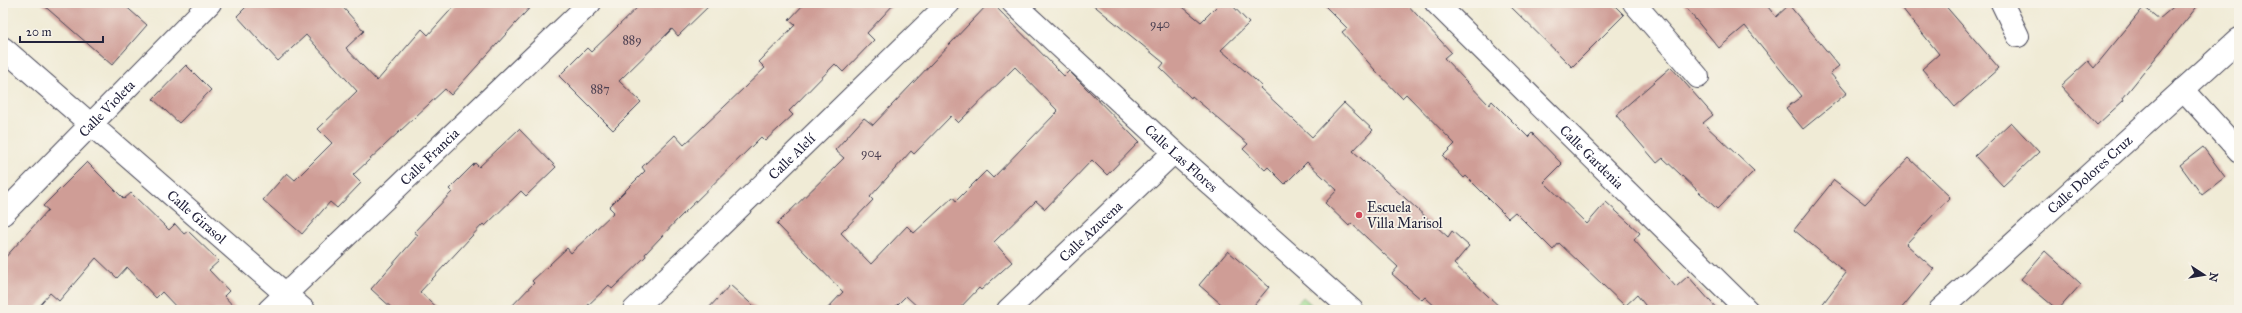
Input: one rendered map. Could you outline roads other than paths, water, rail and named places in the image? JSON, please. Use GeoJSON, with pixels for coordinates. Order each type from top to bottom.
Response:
{"type":"FeatureCollection","features":[{"type":"Feature","properties":{"kind":"street","name":"Calle Violeta"},"geometry":{"type":"LineString","coordinates":[[3,214],[89,124],[210,3]]}},
{"type":"Feature","properties":{"kind":"street","name":"Calle Francia"},"geometry":{"type":"LineString","coordinates":[[269,310],[590,3]]}},
{"type":"Feature","properties":{"kind":"street","name":"Calle Alelí"},"geometry":{"type":"LineString","coordinates":[[634,310],[949,3]]}},
{"type":"Feature","properties":{"kind":"street","name":"Calle Las Flores"},"geometry":{"type":"LineString","coordinates":[[1013,3],[1174,152],[1352,310]]}},
{"type":"Feature","properties":{"kind":"street","name":"Calle Gardenia"},"geometry":{"type":"LineString","coordinates":[[1436,3],[1747,310]]}},
{"type":"Feature","properties":{"kind":"street"},"geometry":{"type":"LineString","coordinates":[[1634,3],[1698,77]]}},
{"type":"Feature","properties":{"kind":"street"},"geometry":{"type":"LineString","coordinates":[[2002,3],[2018,36]]}},
{"type":"Feature","properties":{"kind":"street","name":"Calle Dolores Cruz"},"geometry":{"type":"LineString","coordinates":[[1940,310],[2239,39]]}},
{"type":"Feature","properties":{"kind":"street","name":"Calle Girasol"},"geometry":{"type":"LineString","coordinates":[[3,48],[304,310]]}},
{"type":"Feature","properties":{"kind":"street"},"geometry":{"type":"LineString","coordinates":[[2183,89],[2239,151]]}},
{"type":"Feature","properties":{"kind":"street","name":"Calle Azucena"},"geometry":{"type":"LineString","coordinates":[[1008,310],[1174,152]]}},
{"type":"Feature","properties":{"kind":"place","name":"Escuela Villa Marisol"},"geometry":{"type":"Point","coordinates":[1359,215]}}]}
